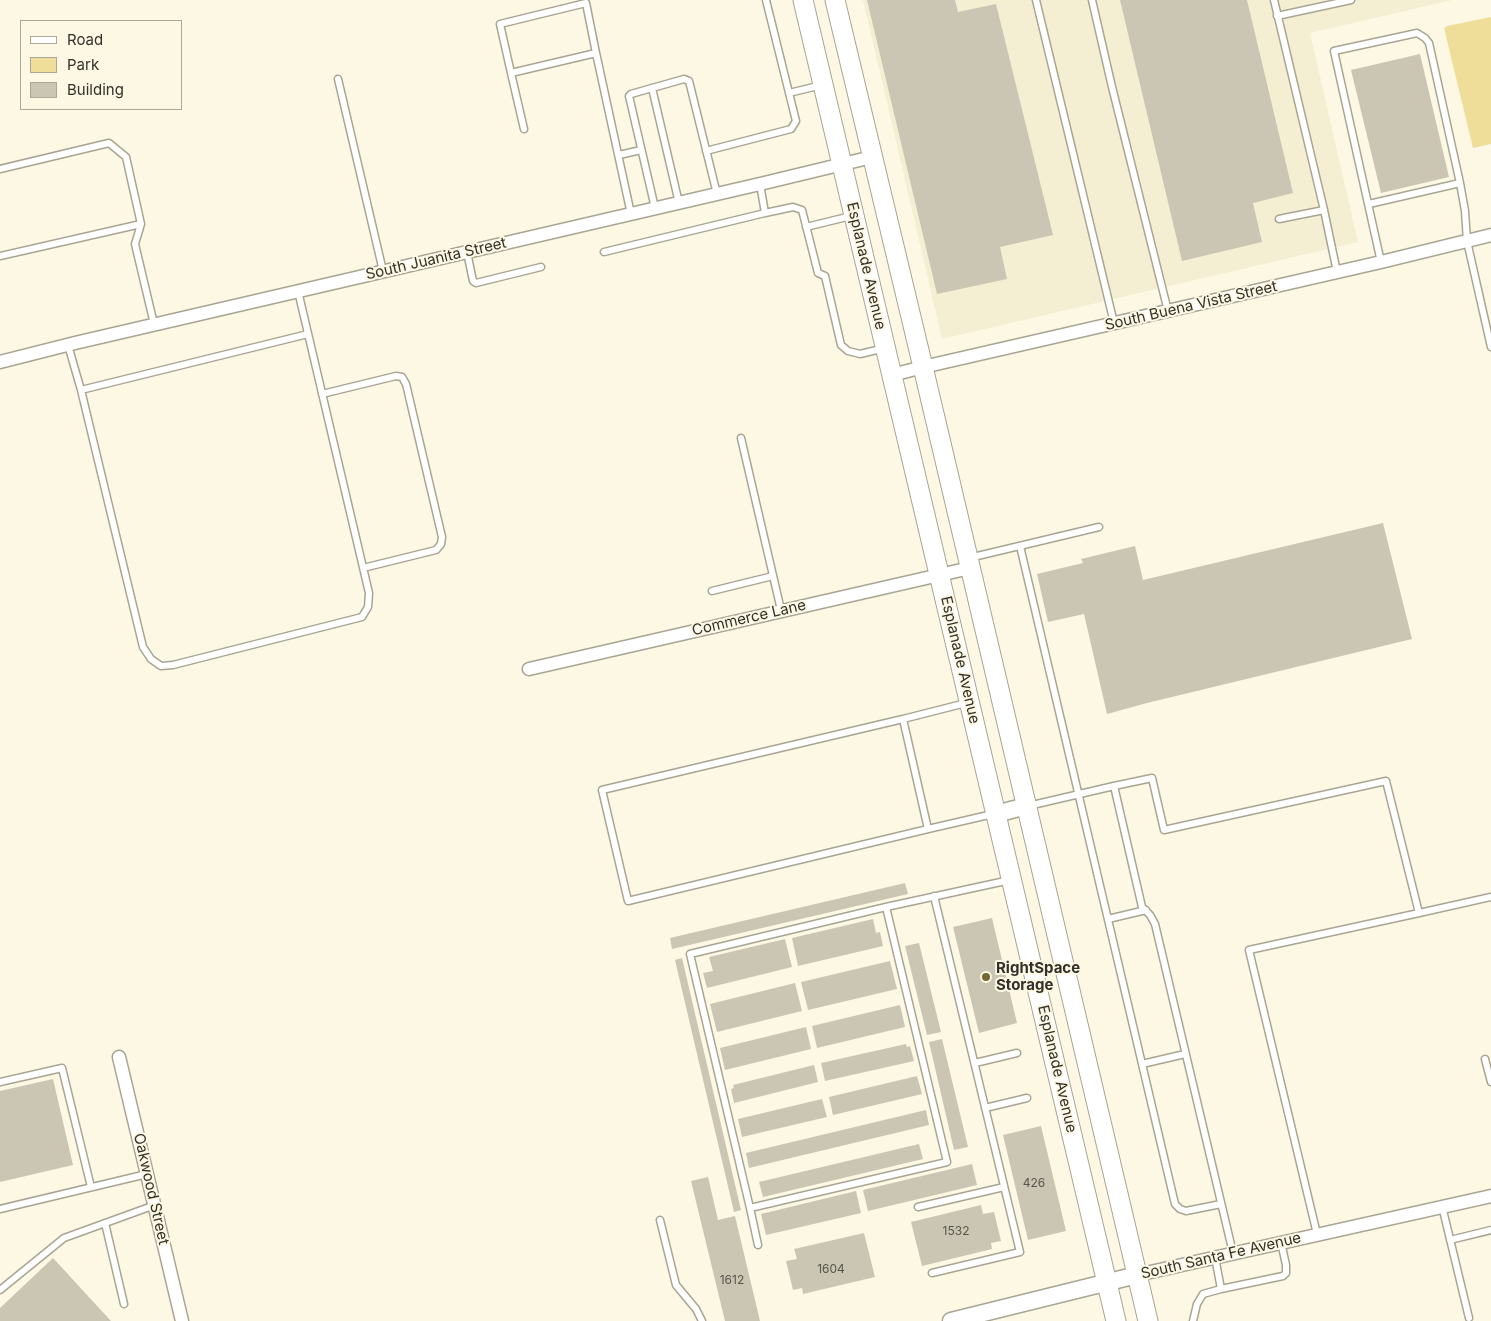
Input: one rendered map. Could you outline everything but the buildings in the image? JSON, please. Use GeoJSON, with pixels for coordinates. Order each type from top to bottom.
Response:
{"type":"FeatureCollection","features":[{"type":"Feature","properties":{"kind":"main road","name":"Esplanade Avenue"},"geometry":{"type":"LineString","coordinates":[[803,0],[1116,1321]]}},
{"type":"Feature","properties":{"kind":"main road","name":"Esplanade Avenue"},"geometry":{"type":"LineString","coordinates":[[835,0],[1148,1321]]}},
{"type":"Feature","properties":{"kind":"main road"},"geometry":{"type":"LineString","coordinates":[[1035,976],[1065,969]]}},
{"type":"Feature","properties":{"kind":"street","name":"South Juanita Street"},"geometry":{"type":"LineString","coordinates":[[0,362],[68,344],[872,157]]}},
{"type":"Feature","properties":{"kind":"street","name":"South Buena Vista Street"},"geometry":{"type":"LineString","coordinates":[[892,375],[1491,235]]}},
{"type":"Feature","properties":{"kind":"street","name":"Commerce Lane"},"geometry":{"type":"LineString","coordinates":[[529,669],[940,574],[969,563]]}},
{"type":"Feature","properties":{"kind":"street"},"geometry":{"type":"LineString","coordinates":[[996,814],[1026,806]]}},
{"type":"Feature","properties":{"kind":"street","name":"Oakwood Street"},"geometry":{"type":"LineString","coordinates":[[119,1057],[182,1321]]}},
{"type":"Feature","properties":{"kind":"street","name":"South Santa Fe Avenue"},"geometry":{"type":"LineString","coordinates":[[951,1321],[1137,1275],[1491,1196]]}},
{"type":"Feature","properties":{"kind":"lane"},"geometry":{"type":"LineString","coordinates":[[706,151],[791,129],[796,121],[766,0]]}},
{"type":"Feature","properties":{"kind":"lane"},"geometry":{"type":"LineString","coordinates":[[1036,0],[1114,323]]}},
{"type":"Feature","properties":{"kind":"lane"},"geometry":{"type":"LineString","coordinates":[[1092,0],[1168,311]]}},
{"type":"Feature","properties":{"kind":"lane"},"geometry":{"type":"LineString","coordinates":[[1274,0],[1337,272]]}},
{"type":"Feature","properties":{"kind":"lane"},"geometry":{"type":"LineString","coordinates":[[1277,16],[1351,0]]}},
{"type":"Feature","properties":{"kind":"lane"},"geometry":{"type":"LineString","coordinates":[[524,129],[500,24],[586,3],[631,214]]}},
{"type":"Feature","properties":{"kind":"lane"},"geometry":{"type":"LineString","coordinates":[[1382,262],[1334,51],[1417,33],[1429,43],[1460,183],[1465,211],[1467,241],[1491,347]]}},
{"type":"Feature","properties":{"kind":"lane"},"geometry":{"type":"LineString","coordinates":[[511,73],[596,53]]}},
{"type":"Feature","properties":{"kind":"lane"},"geometry":{"type":"LineString","coordinates":[[338,79],[383,271]]}},
{"type":"Feature","properties":{"kind":"lane"},"geometry":{"type":"LineString","coordinates":[[656,208],[628,96],[684,79],[689,81],[717,194]]}},
{"type":"Feature","properties":{"kind":"lane"},"geometry":{"type":"LineString","coordinates":[[789,92],[823,84]]}},
{"type":"Feature","properties":{"kind":"lane"},"geometry":{"type":"LineString","coordinates":[[652,88],[679,203]]}},
{"type":"Feature","properties":{"kind":"lane"},"geometry":{"type":"LineString","coordinates":[[0,169],[108,144],[126,157],[142,224],[135,244],[154,324]]}},
{"type":"Feature","properties":{"kind":"lane"},"geometry":{"type":"LineString","coordinates":[[619,156],[641,150]]}},
{"type":"Feature","properties":{"kind":"lane"},"geometry":{"type":"LineString","coordinates":[[1369,204],[1460,183]]}},
{"type":"Feature","properties":{"kind":"lane"},"geometry":{"type":"LineString","coordinates":[[760,184],[765,213]]}},
{"type":"Feature","properties":{"kind":"lane"},"geometry":{"type":"LineString","coordinates":[[604,252],[793,207],[802,210],[818,274],[825,276],[842,345],[848,351],[860,354],[885,348]]}},
{"type":"Feature","properties":{"kind":"lane"},"geometry":{"type":"LineString","coordinates":[[1279,219],[1324,210]]}},
{"type":"Feature","properties":{"kind":"lane"},"geometry":{"type":"LineString","coordinates":[[806,228],[854,215]]}},
{"type":"Feature","properties":{"kind":"lane"},"geometry":{"type":"LineString","coordinates":[[0,256],[142,224]]}},
{"type":"Feature","properties":{"kind":"lane"},"geometry":{"type":"LineString","coordinates":[[467,252],[473,281],[476,283],[542,267]]}},
{"type":"Feature","properties":{"kind":"lane"},"geometry":{"type":"LineString","coordinates":[[68,344],[81,390],[143,647],[151,659],[161,666],[173,666],[362,617],[368,607],[369,593],[298,291]]}},
{"type":"Feature","properties":{"kind":"lane"},"geometry":{"type":"LineString","coordinates":[[81,390],[308,334]]}},
{"type":"Feature","properties":{"kind":"lane"},"geometry":{"type":"LineString","coordinates":[[322,394],[396,376],[402,377],[406,384],[442,537],[441,544],[436,550],[363,568]]}},
{"type":"Feature","properties":{"kind":"lane"},"geometry":{"type":"LineString","coordinates":[[741,438],[781,610]]}},
{"type":"Feature","properties":{"kind":"lane"},"geometry":{"type":"LineString","coordinates":[[969,563],[1020,546],[1099,527]]}},
{"type":"Feature","properties":{"kind":"lane"},"geometry":{"type":"LineString","coordinates":[[1020,546],[1175,1204],[1180,1209],[1186,1211],[1221,1204]]}},
{"type":"Feature","properties":{"kind":"lane"},"geometry":{"type":"LineString","coordinates":[[712,591],[773,576]]}},
{"type":"Feature","properties":{"kind":"lane"},"geometry":{"type":"LineString","coordinates":[[970,702],[602,790],[628,901],[996,814]]}},
{"type":"Feature","properties":{"kind":"lane"},"geometry":{"type":"LineString","coordinates":[[903,719],[928,829]]}},
{"type":"Feature","properties":{"kind":"lane"},"geometry":{"type":"LineString","coordinates":[[1026,806],[1152,778],[1164,830],[1386,781],[1419,913]]}},
{"type":"Feature","properties":{"kind":"lane"},"geometry":{"type":"LineString","coordinates":[[1114,786],[1142,906],[1155,924],[1233,1253]]}},
{"type":"Feature","properties":{"kind":"lane"},"geometry":{"type":"LineString","coordinates":[[758,1245],[690,954],[1012,879]]}},
{"type":"Feature","properties":{"kind":"lane"},"geometry":{"type":"LineString","coordinates":[[932,1273],[1020,1252],[934,896]]}},
{"type":"Feature","properties":{"kind":"lane"},"geometry":{"type":"LineString","coordinates":[[1317,1234],[1249,950],[1491,897]]}},
{"type":"Feature","properties":{"kind":"lane"},"geometry":{"type":"LineString","coordinates":[[750,1208],[946,1162],[886,907]]}},
{"type":"Feature","properties":{"kind":"lane"},"geometry":{"type":"LineString","coordinates":[[1108,919],[1146,910]]}},
{"type":"Feature","properties":{"kind":"lane"},"geometry":{"type":"LineString","coordinates":[[975,1064],[1017,1053]]}},
{"type":"Feature","properties":{"kind":"lane"},"geometry":{"type":"LineString","coordinates":[[1142,1064],[1185,1054]]}},
{"type":"Feature","properties":{"kind":"lane"},"geometry":{"type":"LineString","coordinates":[[1485,1059],[1491,1082]]}},
{"type":"Feature","properties":{"kind":"lane"},"geometry":{"type":"LineString","coordinates":[[0,1082],[62,1068],[91,1187]]}},
{"type":"Feature","properties":{"kind":"lane"},"geometry":{"type":"LineString","coordinates":[[985,1108],[1027,1098]]}},
{"type":"Feature","properties":{"kind":"lane"},"geometry":{"type":"LineString","coordinates":[[0,1209],[147,1174]]}},
{"type":"Feature","properties":{"kind":"lane"},"geometry":{"type":"LineString","coordinates":[[918,1207],[1004,1186]]}},
{"type":"Feature","properties":{"kind":"lane"},"geometry":{"type":"LineString","coordinates":[[0,1290],[64,1238],[154,1205]]}},
{"type":"Feature","properties":{"kind":"lane"},"geometry":{"type":"LineString","coordinates":[[1442,1206],[1469,1318]]}},
{"type":"Feature","properties":{"kind":"lane"},"geometry":{"type":"LineString","coordinates":[[660,1220],[676,1284],[696,1309],[702,1321]]}},
{"type":"Feature","properties":{"kind":"lane"},"geometry":{"type":"LineString","coordinates":[[105,1223],[124,1304]]}},
{"type":"Feature","properties":{"kind":"lane"},"geometry":{"type":"LineString","coordinates":[[1450,1240],[1491,1230]]}},
{"type":"Feature","properties":{"kind":"lane"},"geometry":{"type":"LineString","coordinates":[[1193,1321],[1197,1304],[1204,1294],[1283,1276],[1286,1273],[1286,1265],[1281,1242]]}},
{"type":"Feature","properties":{"kind":"lane"},"geometry":{"type":"LineString","coordinates":[[1215,1257],[1221,1289]]}},
{"type":"Feature","properties":{"kind":"shaded area"},"geometry":{"type":"Polygon","coordinates":[[[863,0],[1452,0],[1310,33],[1358,242],[942,339],[863,0]]]}},
{"type":"Feature","properties":{"kind":"green space"},"geometry":{"type":"Polygon","coordinates":[[[1491,17],[1491,144],[1473,148],[1444,28],[1491,17]]]}},
{"type":"Feature","properties":{"kind":"place","name":"RightSpace Storage"},"geometry":{"type":"Point","coordinates":[986,977]}}]}
